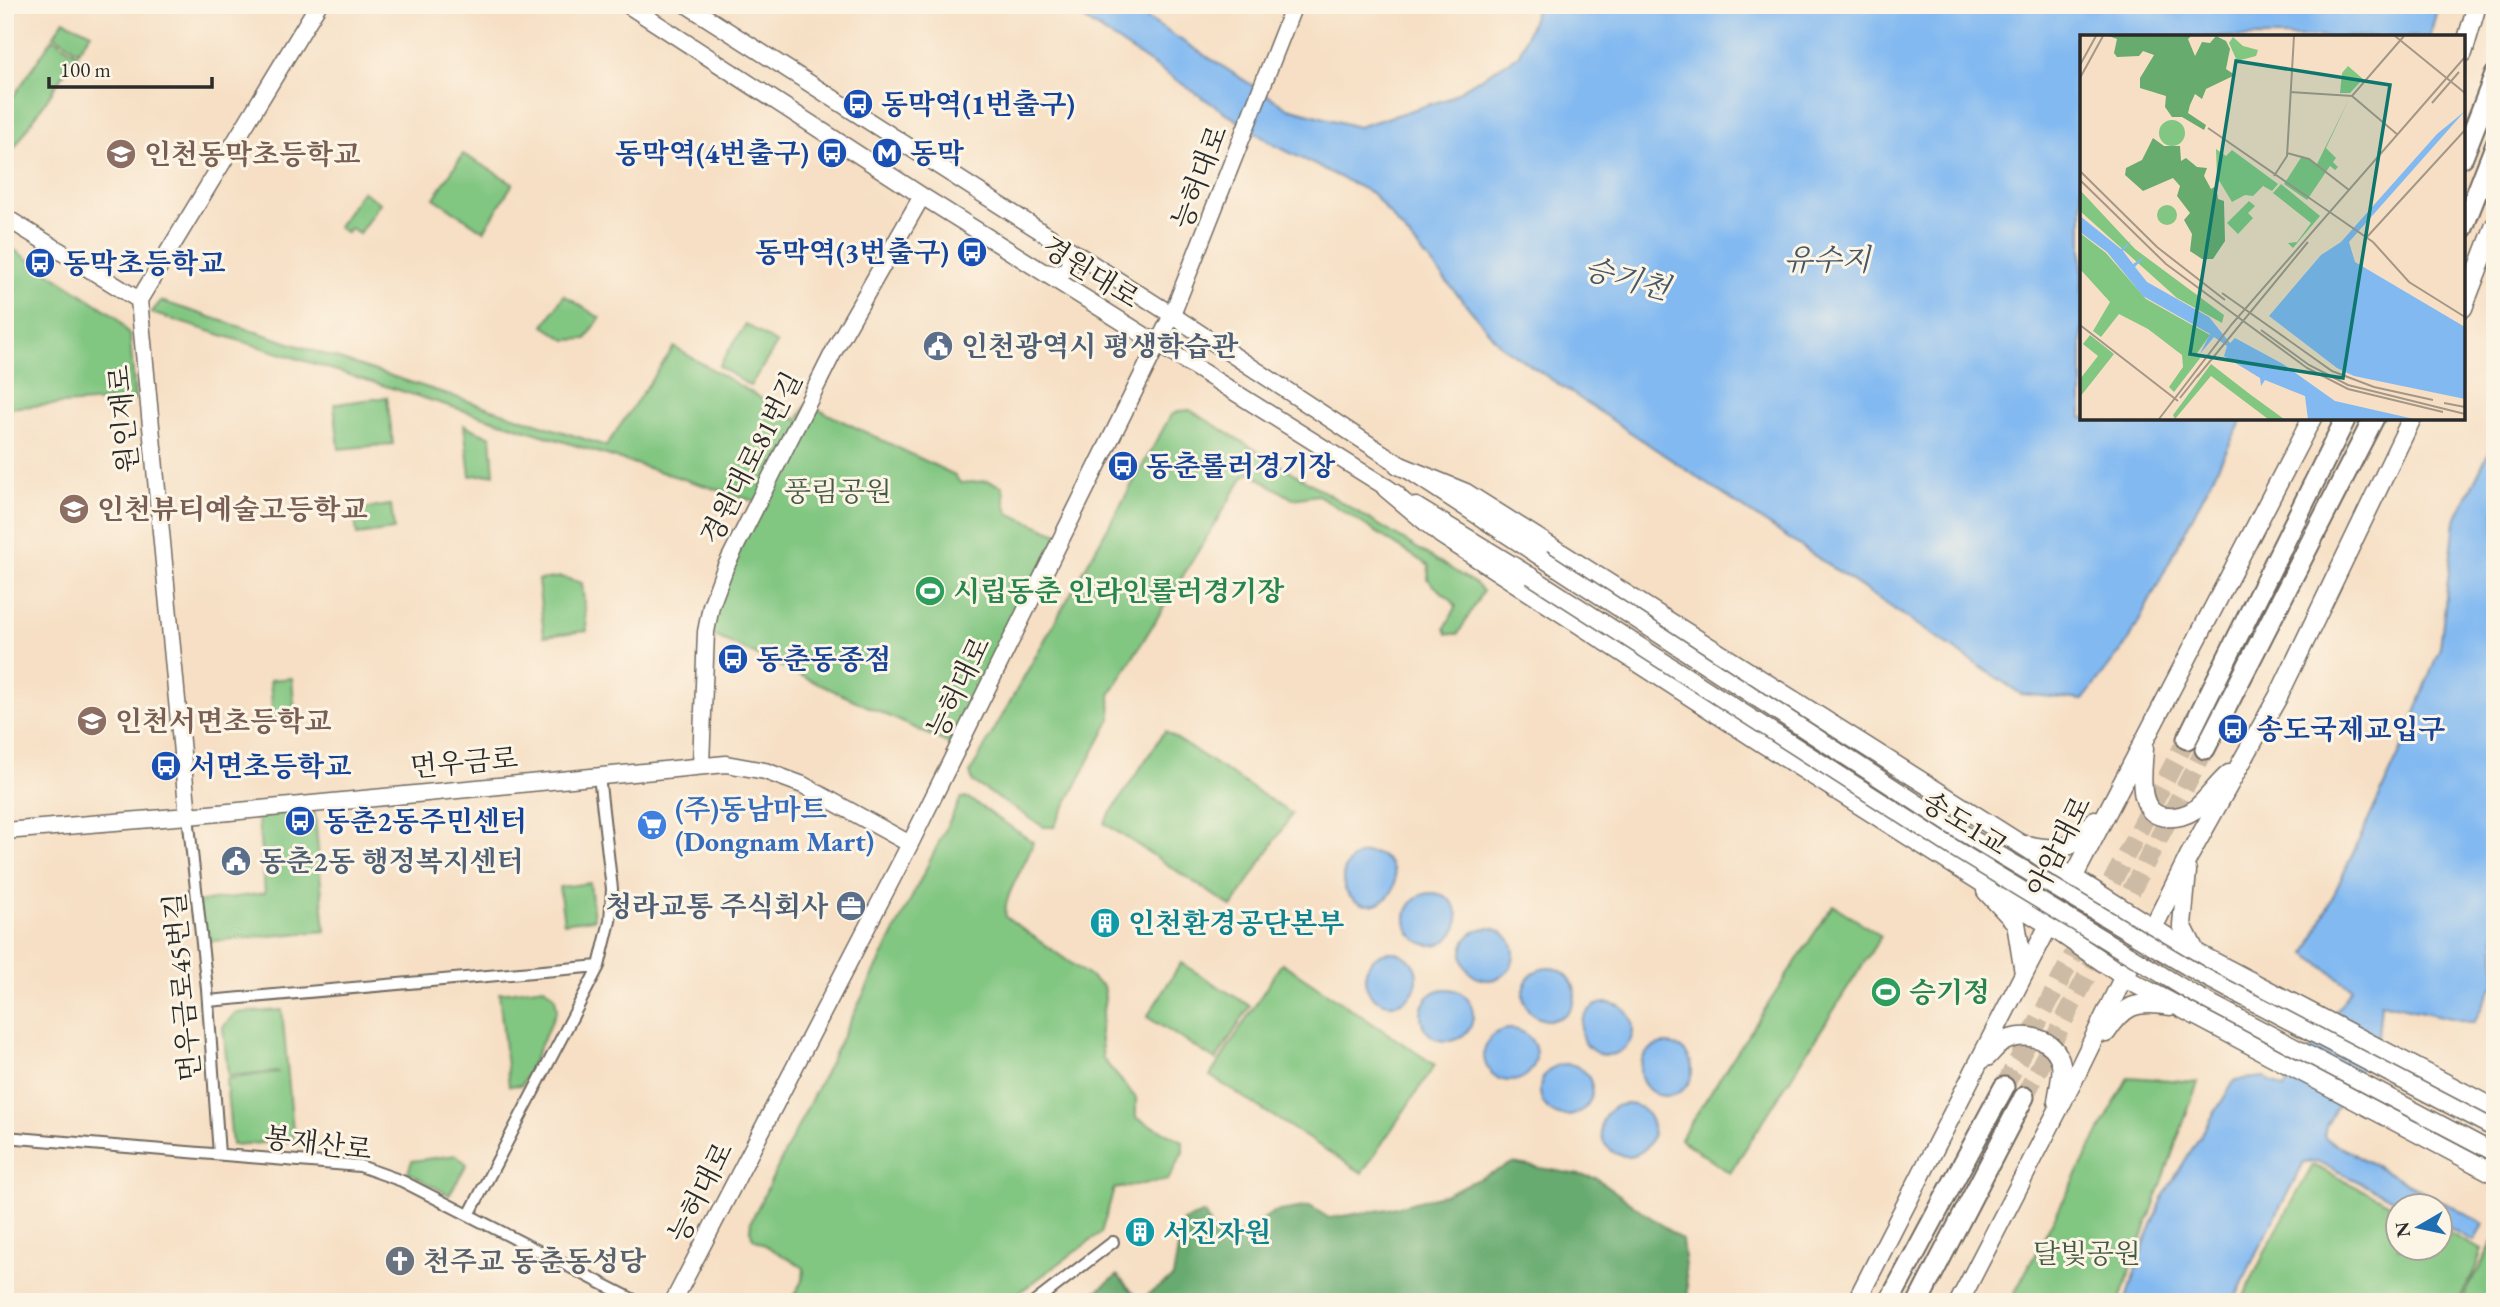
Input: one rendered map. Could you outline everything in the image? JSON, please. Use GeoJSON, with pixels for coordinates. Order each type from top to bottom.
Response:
{"type":"FeatureCollection","features":[{"type":"Feature","properties":{"kind":"highway"},"geometry":{"type":"LineString","coordinates":[[2465,152],[2495,75]]}},
{"type":"Feature","properties":{"kind":"highway"},"geometry":{"type":"LineString","coordinates":[[2465,223],[2495,146]]}},
{"type":"Feature","properties":{"kind":"highway"},"geometry":{"type":"LineString","coordinates":[[2187,739],[2345,420]]}},
{"type":"Feature","properties":{"kind":"highway"},"geometry":{"type":"LineString","coordinates":[[2205,749],[2373,420]]}},
{"type":"Feature","properties":{"kind":"highway"},"geometry":{"type":"LineString","coordinates":[[1889,1302],[2004,1087]]}},
{"type":"Feature","properties":{"kind":"highway"},"geometry":{"type":"LineString","coordinates":[[1918,1302],[2024,1097]]}},
{"type":"Feature","properties":{"kind":"main road"},"geometry":{"type":"LineString","coordinates":[[5,217],[139,300],[318,5]]}},
{"type":"Feature","properties":{"kind":"main road","name":"경원대로"},"geometry":{"type":"LineString","coordinates":[[628,5],[922,196],[1386,488],[1531,576]]}},
{"type":"Feature","properties":{"kind":"main road","name":"경원대로"},"geometry":{"type":"LineString","coordinates":[[687,5],[1172,315],[1542,558]]}},
{"type":"Feature","properties":{"kind":"main road","name":"능허대로"},"geometry":{"type":"LineString","coordinates":[[673,1302],[910,844],[1158,345],[1294,5]]}},
{"type":"Feature","properties":{"kind":"main road"},"geometry":{"type":"LineString","coordinates":[[2465,46],[2477,5]]}},
{"type":"Feature","properties":{"kind":"main road","name":"경원대로81번길"},"geometry":{"type":"LineString","coordinates":[[701,765],[706,632],[711,606],[725,568],[836,347],[922,196]]}},
{"type":"Feature","properties":{"kind":"main road"},"geometry":{"type":"LineString","coordinates":[[2465,303],[2495,225]]}},
{"type":"Feature","properties":{"kind":"main road"},"geometry":{"type":"LineString","coordinates":[[1041,271],[1056,274],[1069,269],[1070,260],[1058,242]]}},
{"type":"Feature","properties":{"kind":"main road","name":"원인재로"},"geometry":{"type":"LineString","coordinates":[[139,300],[188,816]]}},
{"type":"Feature","properties":{"kind":"main road","name":"아암대로"},"geometry":{"type":"LineString","coordinates":[[1856,1302],[2311,420]]}},
{"type":"Feature","properties":{"kind":"main road"},"geometry":{"type":"LineString","coordinates":[[1959,1302],[2124,976],[2153,928],[2189,856],[2278,697],[2411,420]]}},
{"type":"Feature","properties":{"kind":"main road"},"geometry":{"type":"LineString","coordinates":[[1398,465],[1466,493],[2153,928],[2495,1110]]}},
{"type":"Feature","properties":{"kind":"main road"},"geometry":{"type":"LineString","coordinates":[[1386,488],[1442,535],[2049,925],[2124,976],[2495,1174]]}},
{"type":"Feature","properties":{"kind":"main road","name":"송도1교"},"geometry":{"type":"LineString","coordinates":[[1542,558],[1975,840],[2202,975],[2495,1129]]}},
{"type":"Feature","properties":{"kind":"main road","name":"송도1교"},"geometry":{"type":"LineString","coordinates":[[1531,576],[1955,849],[2192,993],[2495,1153]]}},
{"type":"Feature","properties":{"kind":"main road"},"geometry":{"type":"LineString","coordinates":[[2145,741],[2142,794],[2146,805],[2165,818],[2193,810],[2219,782],[2239,767]]}},
{"type":"Feature","properties":{"kind":"main road","name":"먼우금로"},"geometry":{"type":"LineString","coordinates":[[5,831],[726,764],[765,771],[803,785],[910,844]]}},
{"type":"Feature","properties":{"kind":"main road"},"geometry":{"type":"LineString","coordinates":[[2019,843],[2046,849],[2066,848],[2077,842],[2116,796]]}},
{"type":"Feature","properties":{"kind":"main road"},"geometry":{"type":"LineString","coordinates":[[2189,856],[2183,894],[2182,925],[2195,951]]}},
{"type":"Feature","properties":{"kind":"main road"},"geometry":{"type":"LineString","coordinates":[[1978,880],[2016,923],[2024,974]]}},
{"type":"Feature","properties":{"kind":"main road"},"geometry":{"type":"LineString","coordinates":[[2074,1079],[2118,1014],[2131,1006],[2139,1003],[2169,1005],[2196,1015]]}},
{"type":"Feature","properties":{"kind":"main road"},"geometry":{"type":"LineString","coordinates":[[1975,1070],[2001,1042],[2024,1035],[2041,1039],[2055,1050],[2061,1064],[2056,1113]]}},
{"type":"Feature","properties":{"kind":"street"},"geometry":{"type":"LineString","coordinates":[[469,1215],[599,966],[610,921],[612,890],[599,776]]}},
{"type":"Feature","properties":{"kind":"street","name":"먼우금로45번길"},"geometry":{"type":"LineString","coordinates":[[188,816],[208,1001],[219,1154]]}},
{"type":"Feature","properties":{"kind":"street"},"geometry":{"type":"LineString","coordinates":[[208,1001],[599,966]]}},
{"type":"Feature","properties":{"kind":"street","name":"봉재산로"},"geometry":{"type":"LineString","coordinates":[[5,1137],[360,1166],[401,1181],[638,1302]]}},
{"type":"Feature","properties":{"kind":"street"},"geometry":{"type":"LineString","coordinates":[[1035,1302],[1112,1242]]}},
{"type":"Feature","properties":{"kind":"green space"},"geometry":{"type":"Polygon","coordinates":[[[64,20],[91,33],[78,51],[54,35],[64,20]]]}},
{"type":"Feature","properties":{"kind":"green space"},"geometry":{"type":"Polygon","coordinates":[[[53,38],[77,54],[11,153],[5,149],[5,109],[53,38]]]}},
{"type":"Feature","properties":{"kind":"green space"},"geometry":{"type":"Polygon","coordinates":[[[463,154],[513,183],[484,231],[434,198],[463,154]]]}},
{"type":"Feature","properties":{"kind":"green space"},"geometry":{"type":"Polygon","coordinates":[[[362,191],[380,203],[359,234],[350,228],[347,233],[338,227],[362,191]]]}},
{"type":"Feature","properties":{"kind":"green space"},"geometry":{"type":"Polygon","coordinates":[[[5,244],[117,317],[130,336],[135,399],[5,408],[5,244]]]}},
{"type":"Feature","properties":{"kind":"green space"},"geometry":{"type":"Polygon","coordinates":[[[564,295],[600,318],[586,339],[566,340],[544,326],[564,295]]]}},
{"type":"Feature","properties":{"kind":"green space","name":"풍림공원"},"geometry":{"type":"Polygon","coordinates":[[[161,301],[606,446],[674,347],[798,420],[807,404],[955,475],[960,483],[988,481],[1002,486],[1006,508],[1010,514],[1063,536],[958,748],[706,632],[757,502],[151,313],[161,301]]]}},
{"type":"Feature","properties":{"kind":"green space"},"geometry":{"type":"Polygon","coordinates":[[[746,324],[777,344],[750,386],[719,366],[746,324]]]}},
{"type":"Feature","properties":{"kind":"green space"},"geometry":{"type":"Polygon","coordinates":[[[387,397],[393,444],[339,449],[334,404],[387,397]]]}},
{"type":"Feature","properties":{"kind":"green space"},"geometry":{"type":"Polygon","coordinates":[[[1190,410],[1476,584],[1483,591],[1458,634],[1447,634],[1445,628],[1456,607],[1428,579],[1429,566],[1318,495],[1293,499],[1250,473],[1244,476],[1110,695],[1111,719],[1054,827],[1044,827],[973,782],[970,773],[1171,415],[1190,410]]]}},
{"type":"Feature","properties":{"kind":"green space"},"geometry":{"type":"Polygon","coordinates":[[[464,425],[491,437],[494,474],[470,476],[464,425]]]}},
{"type":"Feature","properties":{"kind":"green space"},"geometry":{"type":"Polygon","coordinates":[[[391,505],[394,530],[357,535],[354,510],[391,505]]]}},
{"type":"Feature","properties":{"kind":"green space"},"geometry":{"type":"Polygon","coordinates":[[[561,577],[582,583],[587,631],[544,636],[538,580],[561,577]]]}},
{"type":"Feature","properties":{"kind":"green space"},"geometry":{"type":"Polygon","coordinates":[[[292,678],[295,715],[273,717],[270,680],[292,678]]]}},
{"type":"Feature","properties":{"kind":"green space"},"geometry":{"type":"Polygon","coordinates":[[[1165,731],[1292,814],[1232,907],[1104,823],[1165,731]]]}},
{"type":"Feature","properties":{"kind":"green space"},"geometry":{"type":"Polygon","coordinates":[[[961,798],[968,798],[1033,842],[1007,900],[1006,917],[1103,986],[1105,997],[1100,1032],[1103,1059],[1136,1098],[1136,1118],[1183,1141],[1183,1152],[1168,1180],[1114,1189],[1101,1233],[1006,1302],[790,1302],[803,1279],[804,1268],[753,1238],[751,1221],[961,798]]]}},
{"type":"Feature","properties":{"kind":"green space"},"geometry":{"type":"Polygon","coordinates":[[[314,803],[325,931],[202,942],[198,902],[265,893],[257,809],[314,803]]]}},
{"type":"Feature","properties":{"kind":"green space"},"geometry":{"type":"Polygon","coordinates":[[[590,883],[594,919],[564,923],[559,887],[590,883]]]}},
{"type":"Feature","properties":{"kind":"green space"},"geometry":{"type":"Polygon","coordinates":[[[1833,905],[1881,936],[1730,1173],[1680,1139],[1833,905]]]}},
{"type":"Feature","properties":{"kind":"green space"},"geometry":{"type":"Polygon","coordinates":[[[1181,963],[1250,1006],[1216,1060],[1147,1017],[1181,963]]]}},
{"type":"Feature","properties":{"kind":"green space"},"geometry":{"type":"Polygon","coordinates":[[[1282,963],[1435,1065],[1362,1173],[1210,1076],[1282,963]]]}},
{"type":"Feature","properties":{"kind":"green space"},"geometry":{"type":"Polygon","coordinates":[[[544,987],[555,997],[557,1010],[522,1085],[509,1086],[499,993],[544,987]]]}},
{"type":"Feature","properties":{"kind":"green space"},"geometry":{"type":"Polygon","coordinates":[[[282,1010],[294,1141],[232,1145],[226,1079],[279,1072],[228,1076],[223,1027],[235,1013],[282,1010]]]}},
{"type":"Feature","properties":{"kind":"green space","name":"달빛공원"},"geometry":{"type":"Polygon","coordinates":[[[2128,1077],[2198,1082],[2119,1302],[2010,1302],[2128,1077]]]}},
{"type":"Feature","properties":{"kind":"green space"},"geometry":{"type":"Polygon","coordinates":[[[456,1155],[467,1164],[449,1195],[408,1172],[412,1161],[456,1155]]]}},
{"type":"Feature","properties":{"kind":"green space"},"geometry":{"type":"Polygon","coordinates":[[[1513,1163],[1596,1178],[1682,1240],[1689,1302],[1082,1302],[1117,1275],[1140,1300],[1173,1277],[1183,1221],[1205,1213],[1214,1238],[1237,1235],[1274,1212],[1310,1206],[1329,1218],[1388,1209],[1446,1194],[1513,1163]]]}},
{"type":"Feature","properties":{"kind":"green space"},"geometry":{"type":"Polygon","coordinates":[[[2313,1165],[2384,1201],[2384,1262],[2454,1262],[2454,1236],[2482,1250],[2473,1275],[2458,1302],[2241,1302],[2269,1244],[2313,1165]]]}},
{"type":"Feature","properties":{"kind":"green space"},"geometry":{"type":"Polygon","coordinates":[[[2495,1238],[2495,1302],[2461,1302],[2495,1238]]]}},
{"type":"Feature","properties":{"kind":"water","name":"유수지"},"geometry":{"type":"Polygon","coordinates":[[[1063,5],[1126,5],[1288,108],[1358,127],[1447,99],[1519,55],[1538,5],[2438,5],[2430,35],[2080,35],[2080,420],[2242,420],[2130,639],[2083,700],[2021,694],[1500,345],[1372,193],[1274,145],[1063,5]]]}},
{"type":"Feature","properties":{"kind":"water"},"geometry":{"type":"Polygon","coordinates":[[[2495,439],[2495,981],[2474,1023],[2381,1003],[2378,1037],[2326,1126],[2324,1136],[2424,1192],[2384,1192],[2384,1194],[2317,1161],[2304,1162],[2256,1253],[2234,1302],[2125,1302],[2165,1193],[2235,1080],[2264,1077],[2284,1089],[2352,988],[2306,954],[2401,750],[2440,647],[2455,521],[2495,439]]]}},
{"type":"Feature","properties":{"kind":"water"},"geometry":{"type":"Polygon","coordinates":[[[1369,853],[1388,860],[1395,879],[1388,898],[1369,905],[1350,898],[1343,879],[1350,860],[1369,853]]]}},
{"type":"Feature","properties":{"kind":"water"},"geometry":{"type":"Polygon","coordinates":[[[1432,893],[1451,900],[1458,919],[1451,938],[1432,945],[1413,938],[1406,919],[1413,900],[1432,893]]]}},
{"type":"Feature","properties":{"kind":"water"},"geometry":{"type":"Polygon","coordinates":[[[1488,928],[1507,935],[1514,954],[1507,973],[1488,980],[1469,973],[1462,954],[1469,935],[1488,928]]]}},
{"type":"Feature","properties":{"kind":"water"},"geometry":{"type":"Polygon","coordinates":[[[1391,952],[1410,959],[1417,978],[1410,997],[1391,1004],[1372,997],[1365,978],[1372,959],[1391,952]]]}},
{"type":"Feature","properties":{"kind":"water"},"geometry":{"type":"Polygon","coordinates":[[[1549,968],[1568,975],[1575,994],[1568,1013],[1549,1020],[1530,1013],[1523,994],[1530,975],[1549,968]]]}},
{"type":"Feature","properties":{"kind":"water"},"geometry":{"type":"Polygon","coordinates":[[[1447,989],[1466,996],[1473,1015],[1466,1034],[1447,1041],[1428,1034],[1421,1015],[1428,996],[1447,989]]]}},
{"type":"Feature","properties":{"kind":"water"},"geometry":{"type":"Polygon","coordinates":[[[1607,1003],[1626,1010],[1633,1029],[1626,1048],[1607,1055],[1588,1048],[1581,1029],[1588,1010],[1607,1003]]]}},
{"type":"Feature","properties":{"kind":"water"},"geometry":{"type":"Polygon","coordinates":[[[1510,1029],[1529,1036],[1536,1055],[1529,1074],[1510,1081],[1491,1074],[1484,1055],[1491,1036],[1510,1029]]]}},
{"type":"Feature","properties":{"kind":"water"},"geometry":{"type":"Polygon","coordinates":[[[1666,1044],[1685,1051],[1692,1070],[1685,1089],[1666,1096],[1647,1089],[1640,1070],[1647,1051],[1666,1044]]]}},
{"type":"Feature","properties":{"kind":"water"},"geometry":{"type":"Polygon","coordinates":[[[1566,1064],[1585,1071],[1592,1090],[1585,1109],[1566,1116],[1547,1109],[1540,1090],[1547,1071],[1566,1064]]]}},
{"type":"Feature","properties":{"kind":"water"},"geometry":{"type":"Polygon","coordinates":[[[1627,1104],[1646,1111],[1653,1130],[1646,1149],[1627,1156],[1608,1149],[1601,1130],[1608,1111],[1627,1104]]]}},
{"type":"Feature","properties":{"kind":"water"},"geometry":{"type":"Polygon","coordinates":[[[2454,1208],[2484,1224],[2474,1241],[2454,1231],[2454,1208]]]}},
{"type":"Feature","properties":{"kind":"tunnel"},"geometry":{"type":"LineString","coordinates":[[2004,1087],[2187,739]]}},
{"type":"Feature","properties":{"kind":"tunnel"},"geometry":{"type":"LineString","coordinates":[[2024,1097],[2205,749]]}},
{"type":"Feature","properties":{"kind":"place","name":"동막역(1번출구)"},"geometry":{"type":"Point","coordinates":[858,104]}},
{"type":"Feature","properties":{"kind":"place","name":"동막역(4번출구)"},"geometry":{"type":"Point","coordinates":[832,153]}},
{"type":"Feature","properties":{"kind":"place","name":"동막"},"geometry":{"type":"Point","coordinates":[887,153]}},
{"type":"Feature","properties":{"kind":"place","name":"인천동막초등학교"},"geometry":{"type":"Point","coordinates":[121,154]}},
{"type":"Feature","properties":{"kind":"place","name":"동막역(3번출구)"},"geometry":{"type":"Point","coordinates":[972,252]}},
{"type":"Feature","properties":{"kind":"place","name":"동막초등학교"},"geometry":{"type":"Point","coordinates":[40,263]}},
{"type":"Feature","properties":{"kind":"place","name":"인천광역시 평생학습관"},"geometry":{"type":"Point","coordinates":[938,346]}},
{"type":"Feature","properties":{"kind":"place","name":"동춘롤러경기장"},"geometry":{"type":"Point","coordinates":[1123,466]}},
{"type":"Feature","properties":{"kind":"place","name":"인천뷰티예술고등학교"},"geometry":{"type":"Point","coordinates":[74,509]}},
{"type":"Feature","properties":{"kind":"place","name":"시립동춘 인라인롤러경기장"},"geometry":{"type":"Point","coordinates":[930,591]}},
{"type":"Feature","properties":{"kind":"place","name":"동춘동종점"},"geometry":{"type":"Point","coordinates":[733,659]}},
{"type":"Feature","properties":{"kind":"place","name":"인천서면초등학교"},"geometry":{"type":"Point","coordinates":[92,721]}},
{"type":"Feature","properties":{"kind":"place","name":"송도국제교입구"},"geometry":{"type":"Point","coordinates":[2233,729]}},
{"type":"Feature","properties":{"kind":"place","name":"서면초등학교"},"geometry":{"type":"Point","coordinates":[166,766]}},
{"type":"Feature","properties":{"kind":"place","name":"동춘2동주민센터"},"geometry":{"type":"Point","coordinates":[300,821]}},
{"type":"Feature","properties":{"kind":"place","name":"(주)동남마트 (Dongnam Mart)"},"geometry":{"type":"Point","coordinates":[652,825]}},
{"type":"Feature","properties":{"kind":"place","name":"동춘2동 행정복지센터"},"geometry":{"type":"Point","coordinates":[236,861]}},
{"type":"Feature","properties":{"kind":"place","name":"청라교통 주식회사"},"geometry":{"type":"Point","coordinates":[851,906]}},
{"type":"Feature","properties":{"kind":"place","name":"인천환경공단본부"},"geometry":{"type":"Point","coordinates":[1105,923]}},
{"type":"Feature","properties":{"kind":"place","name":"승기정"},"geometry":{"type":"Point","coordinates":[1886,992]}},
{"type":"Feature","properties":{"kind":"place","name":"서진자원"},"geometry":{"type":"Point","coordinates":[1140,1232]}},
{"type":"Feature","properties":{"kind":"place","name":"천주교 동춘동성당"},"geometry":{"type":"Point","coordinates":[400,1261]}},
{"type":"Feature","properties":{"kind":"water label","name":"승기천"},"geometry":{"type":"Point","coordinates":[1627,278]}}]}
